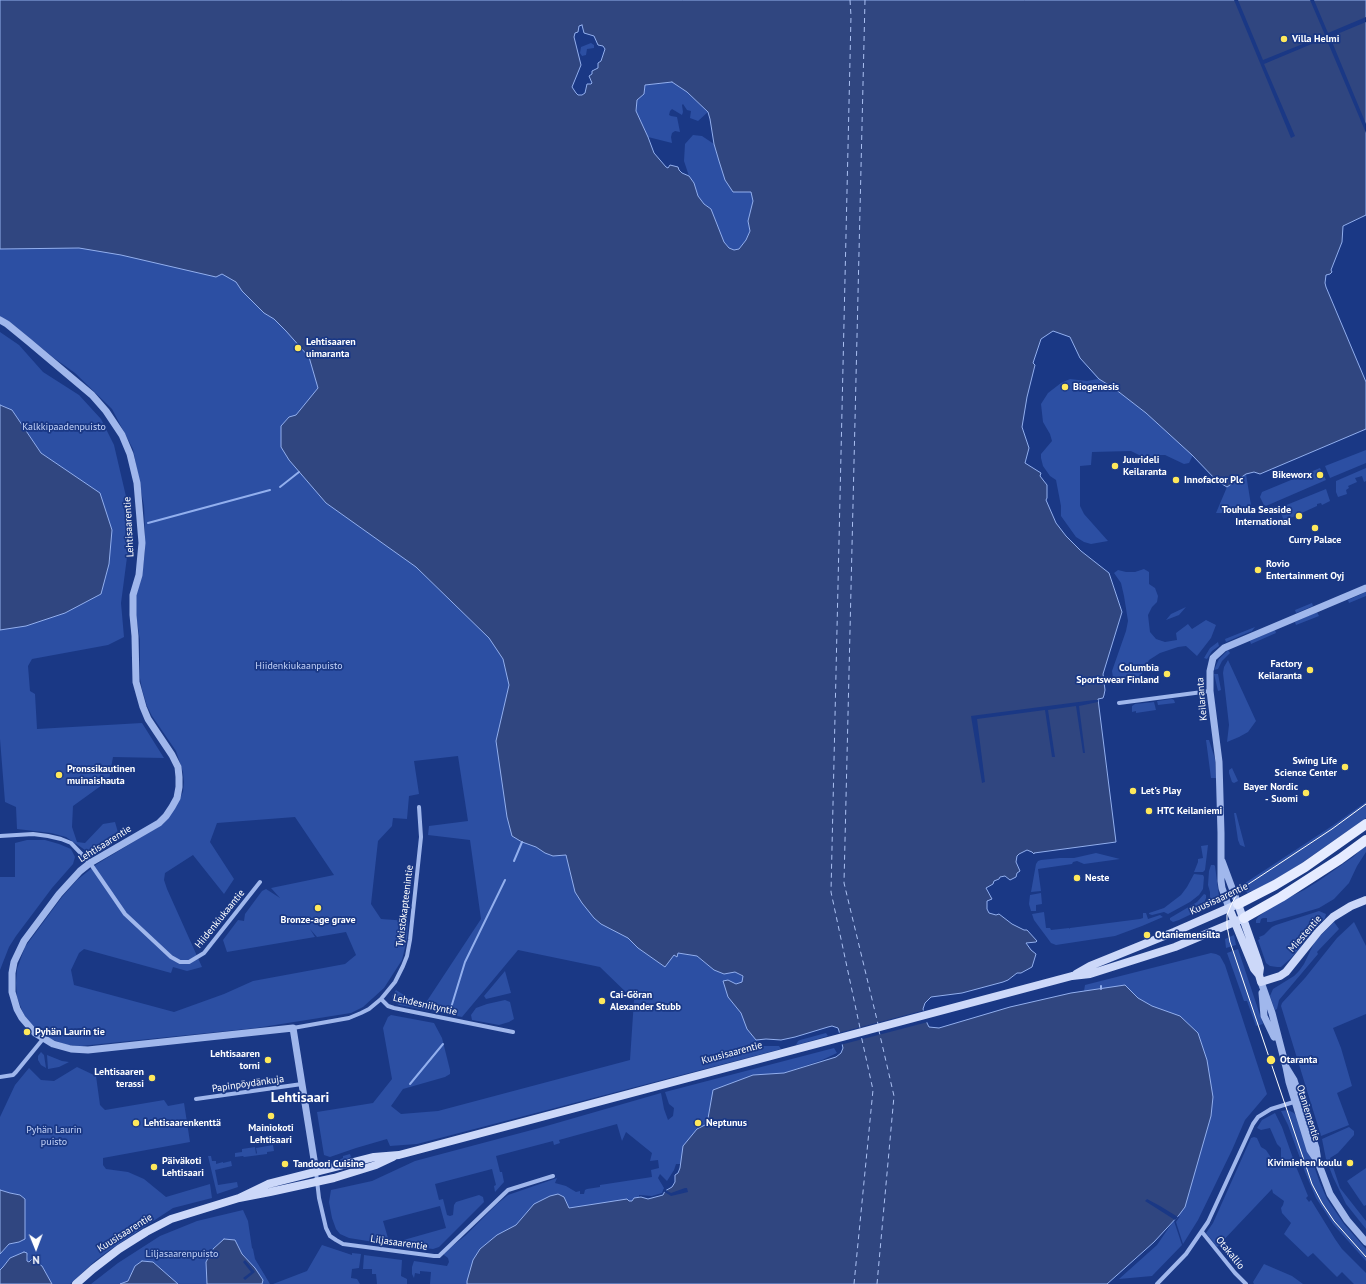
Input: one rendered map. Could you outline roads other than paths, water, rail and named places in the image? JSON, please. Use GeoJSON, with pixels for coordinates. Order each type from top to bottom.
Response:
{"type":"FeatureCollection","features":[{"type":"Feature","properties":{"kind":"main road","name":"Kuusisaarentie"},"geometry":{"type":"LineString","coordinates":[[1072,976],[1090,966],[1234,906],[1275,885],[1305,867],[1366,824]]}},
{"type":"Feature","properties":{"kind":"main road","name":"Kuusisaarentie"},"geometry":{"type":"LineString","coordinates":[[239,1198],[268,1184],[374,1157],[399,1154],[929,1013],[1072,976],[1090,974],[1175,948],[1239,920],[1281,898],[1340,860],[1366,840]]}},
{"type":"Feature","properties":{"kind":"main road","name":"Miestentie"},"geometry":{"type":"LineString","coordinates":[[1260,979],[1280,976],[1286,972],[1318,932],[1333,917],[1351,906],[1366,900]]}},
{"type":"Feature","properties":{"kind":"main road","name":"Otaniementie"},"geometry":{"type":"LineString","coordinates":[[1234,906],[1260,968],[1260,979]]}},
{"type":"Feature","properties":{"kind":"main road","name":"Kuusisaarentie"},"geometry":{"type":"LineString","coordinates":[[76,1284],[103,1261],[146,1232],[171,1219],[239,1198],[317,1182],[376,1165],[399,1154]]}},
{"type":"Feature","properties":{"kind":"street","name":"Lehtisaarentie"},"geometry":{"type":"LineString","coordinates":[[0,320],[7,324],[92,395],[106,411],[122,435],[130,454],[137,483],[142,543],[139,575],[133,595],[136,682],[148,719],[172,755],[178,767],[179,786],[177,798],[172,808],[158,823],[80,871],[59,894],[24,941],[14,962],[11,983],[17,1009],[29,1027],[43,1039],[62,1048],[71,1049],[88,1050],[294,1028]]}},
{"type":"Feature","properties":{"kind":"street","name":"Keilaranta"},"geometry":{"type":"LineString","coordinates":[[1234,906],[1221,860],[1219,762],[1210,691],[1210,664],[1213,658],[1224,648],[1366,588]]}},
{"type":"Feature","properties":{"kind":"street"},"geometry":{"type":"LineString","coordinates":[[1119,703],[1210,691]]}},
{"type":"Feature","properties":{"kind":"street","name":"Tykistökapteenintie"},"geometry":{"type":"LineString","coordinates":[[380,999],[395,982],[407,956],[421,836],[419,807]]}},
{"type":"Feature","properties":{"kind":"street","name":"Hiidenkiukaantie"},"geometry":{"type":"LineString","coordinates":[[0,836],[33,834],[60,839],[71,844],[90,864],[125,914],[171,957],[180,962],[189,962],[204,953],[260,882]]}},
{"type":"Feature","properties":{"kind":"street","name":"Otaniementie"},"geometry":{"type":"LineString","coordinates":[[1260,979],[1272,1013],[1289,1082],[1298,1101],[1310,1150],[1318,1162],[1330,1194],[1338,1208],[1346,1220],[1366,1242]]}},
{"type":"Feature","properties":{"kind":"street","name":"Lehdesniityntie"},"geometry":{"type":"LineString","coordinates":[[294,1028],[348,1018],[369,1009],[380,999],[388,1006],[394,1008],[513,1032]]}},
{"type":"Feature","properties":{"kind":"street"},"geometry":{"type":"LineString","coordinates":[[294,1028],[316,1172]]}},
{"type":"Feature","properties":{"kind":"street"},"geometry":{"type":"LineString","coordinates":[[0,1077],[13,1075],[43,1039]]}},
{"type":"Feature","properties":{"kind":"street","name":"Papinpöydänkuja"},"geometry":{"type":"LineString","coordinates":[[196,1099],[302,1084]]}},
{"type":"Feature","properties":{"kind":"street"},"geometry":{"type":"LineString","coordinates":[[1157,1284],[1186,1254],[1202,1232],[1255,1121],[1267,1111],[1298,1101]]}},
{"type":"Feature","properties":{"kind":"street","name":"Liljasaarentie"},"geometry":{"type":"LineString","coordinates":[[316,1172],[319,1198],[326,1228],[330,1236],[343,1244],[434,1256],[439,1256],[508,1190],[554,1176]]}},
{"type":"Feature","properties":{"kind":"street","name":"Otakallio"},"geometry":{"type":"LineString","coordinates":[[1202,1232],[1235,1273],[1246,1284]]}},
{"type":"Feature","properties":{"kind":"waterway"},"geometry":{"type":"LineString","coordinates":[[280,487],[299,472]]}},
{"type":"Feature","properties":{"kind":"waterway"},"geometry":{"type":"LineString","coordinates":[[148,523],[270,490]]}},
{"type":"Feature","properties":{"kind":"waterway"},"geometry":{"type":"LineString","coordinates":[[514,861],[522,842]]}},
{"type":"Feature","properties":{"kind":"waterway"},"geometry":{"type":"LineString","coordinates":[[450,1011],[465,962],[505,880]]}},
{"type":"Feature","properties":{"kind":"waterway"},"geometry":{"type":"LineString","coordinates":[[410,1084],[443,1044]]}},
{"type":"Feature","properties":{"kind":"tram line"},"geometry":{"type":"LineString","coordinates":[[1366,804],[1332,829],[1244,887],[1236,896],[1227,915],[1227,926],[1230,942],[1312,1184],[1334,1221],[1366,1257]]}},
{"type":"Feature","properties":{"kind":"place","name":"Villa Helmi"},"geometry":{"type":"Point","coordinates":[1284,39]}},
{"type":"Feature","properties":{"kind":"place","name":"Lehtisaaren uimaranta"},"geometry":{"type":"Point","coordinates":[298,348]}},
{"type":"Feature","properties":{"kind":"place","name":"Biogenesis"},"geometry":{"type":"Point","coordinates":[1065,387]}},
{"type":"Feature","properties":{"kind":"place","name":"Juurideli Keilaranta"},"geometry":{"type":"Point","coordinates":[1115,466]}},
{"type":"Feature","properties":{"kind":"place","name":"Bikeworx"},"geometry":{"type":"Point","coordinates":[1320,475]}},
{"type":"Feature","properties":{"kind":"place","name":"Innofactor Plc"},"geometry":{"type":"Point","coordinates":[1176,480]}},
{"type":"Feature","properties":{"kind":"place","name":"Touhula Seaside International"},"geometry":{"type":"Point","coordinates":[1299,516]}},
{"type":"Feature","properties":{"kind":"place","name":"Curry Palace"},"geometry":{"type":"Point","coordinates":[1315,528]}},
{"type":"Feature","properties":{"kind":"place","name":"Rovio Entertainment Oyj"},"geometry":{"type":"Point","coordinates":[1258,570]}},
{"type":"Feature","properties":{"kind":"place","name":"Factory Keilaranta"},"geometry":{"type":"Point","coordinates":[1310,670]}},
{"type":"Feature","properties":{"kind":"place","name":"Columbia Sportswear Finland"},"geometry":{"type":"Point","coordinates":[1167,674]}},
{"type":"Feature","properties":{"kind":"place","name":"Swing Life Science Center"},"geometry":{"type":"Point","coordinates":[1345,767]}},
{"type":"Feature","properties":{"kind":"place","name":"Pronssikautinen muinaishauta"},"geometry":{"type":"Point","coordinates":[59,775]}},
{"type":"Feature","properties":{"kind":"place","name":"Let's Play"},"geometry":{"type":"Point","coordinates":[1133,791]}},
{"type":"Feature","properties":{"kind":"place","name":"Bayer Nordic - Suomi"},"geometry":{"type":"Point","coordinates":[1306,793]}},
{"type":"Feature","properties":{"kind":"place","name":"HTC Keilaniemi"},"geometry":{"type":"Point","coordinates":[1149,811]}},
{"type":"Feature","properties":{"kind":"place","name":"Neste"},"geometry":{"type":"Point","coordinates":[1077,878]}},
{"type":"Feature","properties":{"kind":"place","name":"Bronze-age grave"},"geometry":{"type":"Point","coordinates":[318,908]}},
{"type":"Feature","properties":{"kind":"place","name":"Otaniemensilta"},"geometry":{"type":"Point","coordinates":[1147,935]}},
{"type":"Feature","properties":{"kind":"place","name":"Cai-Göran Alexander Stubb"},"geometry":{"type":"Point","coordinates":[602,1001]}},
{"type":"Feature","properties":{"kind":"place","name":"Pyhän Laurin tie"},"geometry":{"type":"Point","coordinates":[27,1032]}},
{"type":"Feature","properties":{"kind":"place","name":"Lehtisaaren torni"},"geometry":{"type":"Point","coordinates":[268,1060]}},
{"type":"Feature","properties":{"kind":"place","name":"Otaranta"},"geometry":{"type":"Point","coordinates":[1271,1060]}},
{"type":"Feature","properties":{"kind":"place","name":"Lehtisaaren terassi"},"geometry":{"type":"Point","coordinates":[152,1078]}},
{"type":"Feature","properties":{"kind":"place","name":"Mainiokoti Lehtisaari"},"geometry":{"type":"Point","coordinates":[271,1116]}},
{"type":"Feature","properties":{"kind":"place","name":"Lehtisaarenkenttä"},"geometry":{"type":"Point","coordinates":[136,1123]}},
{"type":"Feature","properties":{"kind":"place","name":"Neptunus"},"geometry":{"type":"Point","coordinates":[698,1123]}},
{"type":"Feature","properties":{"kind":"place","name":"Kivimiehen koulu"},"geometry":{"type":"Point","coordinates":[1350,1163]}},
{"type":"Feature","properties":{"kind":"place","name":"Tandoori Cuisine"},"geometry":{"type":"Point","coordinates":[285,1164]}},
{"type":"Feature","properties":{"kind":"place","name":"Päiväkoti Lehtisaari"},"geometry":{"type":"Point","coordinates":[154,1167]}},
{"type":"Feature","properties":{"kind":"district","name":"Lehtisaari"},"geometry":{"type":"Point","coordinates":[300,1098]}},
{"type":"Feature","properties":{"kind":"park label","name":"Kalkkipaadenpuisto"},"geometry":{"type":"Point","coordinates":[64,427]}},
{"type":"Feature","properties":{"kind":"park label","name":"Hiidenkiukaanpuisto"},"geometry":{"type":"Point","coordinates":[299,666]}},
{"type":"Feature","properties":{"kind":"park label","name":"Pyhän Laurin puisto"},"geometry":{"type":"Point","coordinates":[54,1136]}},
{"type":"Feature","properties":{"kind":"park label","name":"Liljasaarenpuisto"},"geometry":{"type":"Point","coordinates":[182,1254]}}]}
